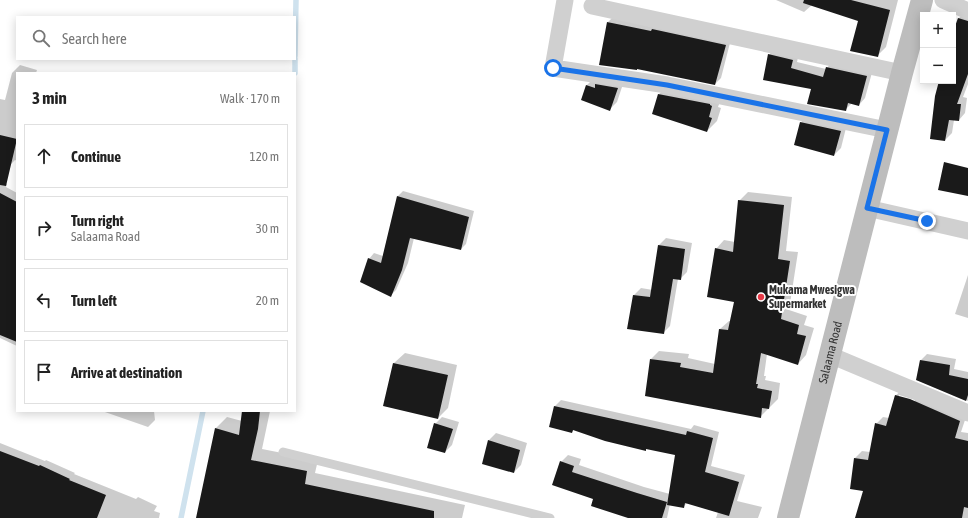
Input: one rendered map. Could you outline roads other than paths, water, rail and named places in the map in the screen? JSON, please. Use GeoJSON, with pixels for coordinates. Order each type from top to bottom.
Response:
{"type":"FeatureCollection","features":[{"type":"Feature","properties":{"kind":"main road","name":"Salaama Road"},"geometry":{"type":"LineString","coordinates":[[788,518],[887,130],[922,0]]}},
{"type":"Feature","properties":{"kind":"street"},"geometry":{"type":"LineString","coordinates":[[566,0],[553,68],[667,85],[887,130]]}},
{"type":"Feature","properties":{"kind":"street"},"geometry":{"type":"LineString","coordinates":[[943,0],[968,11]]}},
{"type":"Feature","properties":{"kind":"street"},"geometry":{"type":"LineString","coordinates":[[592,6],[902,73]]}},
{"type":"Feature","properties":{"kind":"street"},"geometry":{"type":"LineString","coordinates":[[867,208],[968,231]]}},
{"type":"Feature","properties":{"kind":"street"},"geometry":{"type":"LineString","coordinates":[[830,355],[968,414]]}},
{"type":"Feature","properties":{"kind":"lane"},"geometry":{"type":"LineString","coordinates":[[283,452],[550,518]]}},
{"type":"Feature","properties":{"kind":"waterway"},"geometry":{"type":"LineString","coordinates":[[296,0],[296,16]]}},
{"type":"Feature","properties":{"kind":"waterway"},"geometry":{"type":"LineString","coordinates":[[295,60],[295,72]]}},
{"type":"Feature","properties":{"kind":"waterway"},"geometry":{"type":"LineString","coordinates":[[181,518],[203,412]]}},
{"type":"Feature","properties":{"kind":"place","name":"Mukama Mwesigwa Supermarket"},"geometry":{"type":"Point","coordinates":[761,297]}}]}
